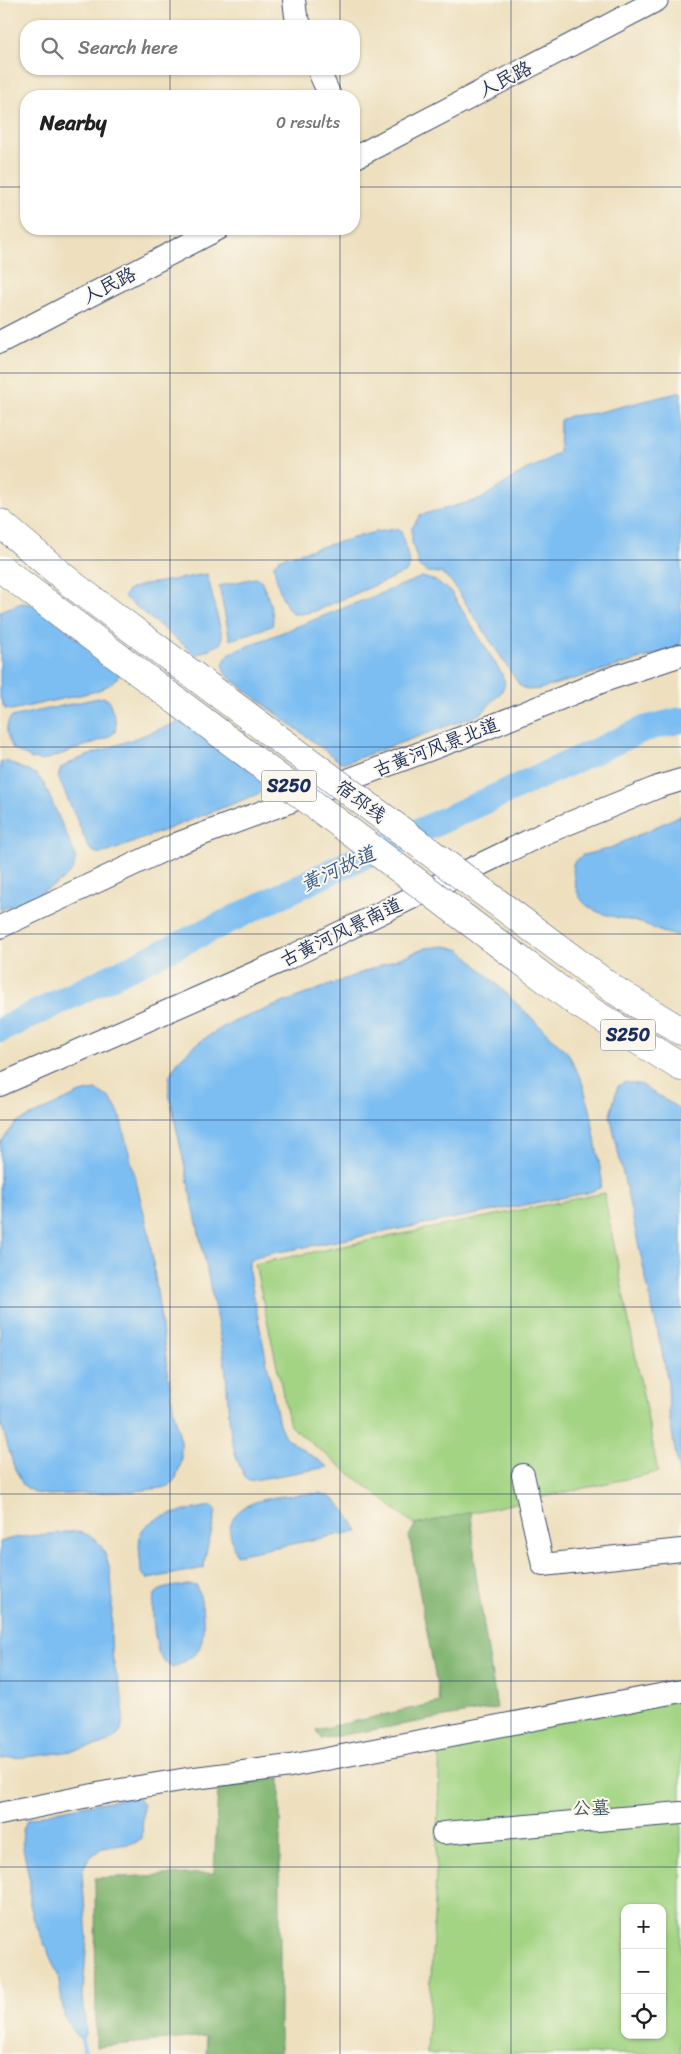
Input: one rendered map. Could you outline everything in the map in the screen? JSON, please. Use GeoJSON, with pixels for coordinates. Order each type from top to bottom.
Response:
{"type":"FeatureCollection","features":[{"type":"Feature","properties":{"kind":"main road","name":"宿邳线"},"geometry":{"type":"LineString","coordinates":[[0,523],[73,586],[613,989],[681,1031]]}},
{"type":"Feature","properties":{"kind":"main road","name":"宿邳线"},"geometry":{"type":"LineString","coordinates":[[2,569],[576,1002],[681,1067]]}},
{"type":"Feature","properties":{"kind":"street"},"geometry":{"type":"LineString","coordinates":[[294,0],[298,20]]}},
{"type":"Feature","properties":{"kind":"street","name":"人民路"},"geometry":{"type":"LineString","coordinates":[[360,153],[657,0]]}},
{"type":"Feature","properties":{"kind":"street"},"geometry":{"type":"LineString","coordinates":[[321,75],[327,90]]}},
{"type":"Feature","properties":{"kind":"street","name":"人民路"},"geometry":{"type":"LineString","coordinates":[[0,342],[206,235]]}},
{"type":"Feature","properties":{"kind":"street","name":"古黄河风景北道"},"geometry":{"type":"LineString","coordinates":[[0,927],[179,843],[473,733],[606,680],[681,655]]}},
{"type":"Feature","properties":{"kind":"street","name":"古黄河风景南道"},"geometry":{"type":"LineString","coordinates":[[0,1085],[284,960],[544,833],[658,787],[681,780]]}},
{"type":"Feature","properties":{"kind":"street"},"geometry":{"type":"LineString","coordinates":[[522,1475],[543,1566],[681,1550]]}},
{"type":"Feature","properties":{"kind":"street"},"geometry":{"type":"LineString","coordinates":[[0,1814],[108,1792],[187,1779],[290,1766],[681,1691]]}},
{"type":"Feature","properties":{"kind":"street"},"geometry":{"type":"LineString","coordinates":[[443,1834],[681,1813]]}},
{"type":"Feature","properties":{"kind":"green space"},"geometry":{"type":"Polygon","coordinates":[[[604,1193],[658,1472],[415,1525],[290,1426],[255,1264],[604,1193]]]}},
{"type":"Feature","properties":{"kind":"green space"},"geometry":{"type":"Polygon","coordinates":[[[471,1512],[476,1575],[497,1708],[321,1739],[316,1730],[440,1702],[409,1536],[415,1525],[471,1512]]]}},
{"type":"Feature","properties":{"kind":"green space","name":"公墓"},"geometry":{"type":"Polygon","coordinates":[[[681,1700],[681,2054],[427,2054],[440,1744],[681,1700]]]}},
{"type":"Feature","properties":{"kind":"green space"},"geometry":{"type":"Polygon","coordinates":[[[280,1777],[280,2054],[206,2054],[207,2036],[96,2047],[95,1878],[214,1873],[218,1787],[280,1777]]]}},
{"type":"Feature","properties":{"kind":"water"},"geometry":{"type":"Polygon","coordinates":[[[681,392],[681,647],[540,689],[528,690],[520,686],[451,581],[441,573],[428,572],[419,566],[412,542],[412,528],[420,515],[481,499],[525,470],[542,463],[559,452],[560,420],[570,416],[595,413],[681,392]]]}},
{"type":"Feature","properties":{"kind":"water"},"geometry":{"type":"Polygon","coordinates":[[[395,529],[401,531],[410,565],[406,572],[315,611],[293,614],[289,609],[278,584],[274,564],[281,558],[375,532],[395,529]]]}},
{"type":"Feature","properties":{"kind":"water"},"geometry":{"type":"Polygon","coordinates":[[[207,574],[222,636],[221,644],[196,655],[124,597],[128,590],[142,585],[207,574]]]}},
{"type":"Feature","properties":{"kind":"water"},"geometry":{"type":"Polygon","coordinates":[[[422,577],[436,581],[451,592],[502,674],[505,683],[502,691],[481,714],[347,762],[340,762],[226,675],[224,663],[230,653],[422,577]]]}},
{"type":"Feature","properties":{"kind":"water"},"geometry":{"type":"Polygon","coordinates":[[[255,578],[261,580],[268,597],[273,615],[272,626],[230,640],[219,586],[255,578]]]}},
{"type":"Feature","properties":{"kind":"water"},"geometry":{"type":"Polygon","coordinates":[[[22,603],[36,605],[121,674],[109,685],[97,691],[12,710],[5,709],[0,698],[0,611],[22,603]]]}},
{"type":"Feature","properties":{"kind":"water"},"geometry":{"type":"Polygon","coordinates":[[[103,697],[109,700],[116,723],[115,732],[107,738],[42,761],[32,759],[13,749],[7,729],[11,717],[103,697]]]}},
{"type":"Feature","properties":{"kind":"water"},"geometry":{"type":"Polygon","coordinates":[[[179,722],[188,724],[262,780],[267,788],[258,794],[111,851],[104,853],[94,852],[89,848],[58,777],[61,768],[76,760],[179,722]]]}},
{"type":"Feature","properties":{"kind":"water"},"geometry":{"type":"Polygon","coordinates":[[[6,761],[37,775],[44,784],[75,854],[75,865],[68,875],[50,888],[0,910],[0,763],[6,761]]]}},
{"type":"Feature","properties":{"kind":"water"},"geometry":{"type":"Polygon","coordinates":[[[681,815],[681,936],[664,933],[644,924],[604,914],[593,910],[585,903],[578,894],[574,881],[573,863],[583,855],[608,849],[681,815]]]}},
{"type":"Feature","properties":{"kind":"water"},"geometry":{"type":"Polygon","coordinates":[[[446,946],[461,950],[568,1053],[582,1082],[590,1109],[602,1180],[600,1188],[587,1193],[258,1256],[249,1262],[249,1272],[279,1424],[285,1437],[328,1467],[248,1481],[240,1467],[231,1435],[223,1352],[169,1093],[170,1075],[175,1065],[189,1051],[205,1038],[230,1023],[426,948],[446,946]]]}},
{"type":"Feature","properties":{"kind":"water"},"geometry":{"type":"Polygon","coordinates":[[[625,1082],[642,1085],[681,1110],[681,1486],[669,1414],[668,1384],[664,1361],[610,1115],[618,1086],[625,1082]]]}},
{"type":"Feature","properties":{"kind":"water"},"geometry":{"type":"Polygon","coordinates":[[[96,1090],[110,1098],[119,1113],[149,1233],[173,1408],[181,1442],[181,1462],[176,1478],[168,1487],[136,1491],[50,1495],[35,1493],[23,1485],[14,1467],[0,1420],[0,1143],[16,1123],[80,1093],[96,1090]]]}},
{"type":"Feature","properties":{"kind":"water"},"geometry":{"type":"Polygon","coordinates":[[[319,1493],[337,1502],[347,1513],[358,1531],[236,1555],[230,1532],[232,1520],[240,1510],[264,1499],[319,1493]]]}},
{"type":"Feature","properties":{"kind":"water"},"geometry":{"type":"Polygon","coordinates":[[[210,1506],[216,1509],[204,1568],[148,1579],[141,1573],[139,1542],[145,1527],[171,1514],[210,1506]]]}},
{"type":"Feature","properties":{"kind":"water"},"geometry":{"type":"Polygon","coordinates":[[[75,1531],[89,1535],[99,1543],[108,1565],[112,1590],[112,1653],[123,1709],[121,1729],[118,1735],[111,1740],[82,1749],[0,1759],[0,1542],[13,1538],[75,1531]]]}},
{"type":"Feature","properties":{"kind":"water"},"geometry":{"type":"Polygon","coordinates":[[[189,1585],[197,1586],[199,1592],[203,1619],[201,1644],[196,1653],[173,1668],[164,1661],[158,1651],[153,1621],[154,1597],[156,1593],[163,1589],[189,1585]]]}},
{"type":"Feature","properties":{"kind":"water"},"geometry":{"type":"Polygon","coordinates":[[[136,1796],[143,1805],[142,1838],[135,1843],[102,1848],[88,1859],[82,1872],[87,1937],[83,1993],[86,2033],[82,2040],[73,2032],[64,2015],[58,1975],[34,1920],[30,1904],[30,1882],[22,1843],[23,1830],[27,1820],[56,1811],[136,1796]]]}},
{"type":"Feature","properties":{"kind":"waterway","name":"黄河故道"},"geometry":{"type":"LineString","coordinates":[[0,1030],[349,863],[644,729],[681,720]]}},
{"type":"Feature","properties":{"kind":"waterway"},"geometry":{"type":"LineString","coordinates":[[82,2040],[85,2054]]}}]}
